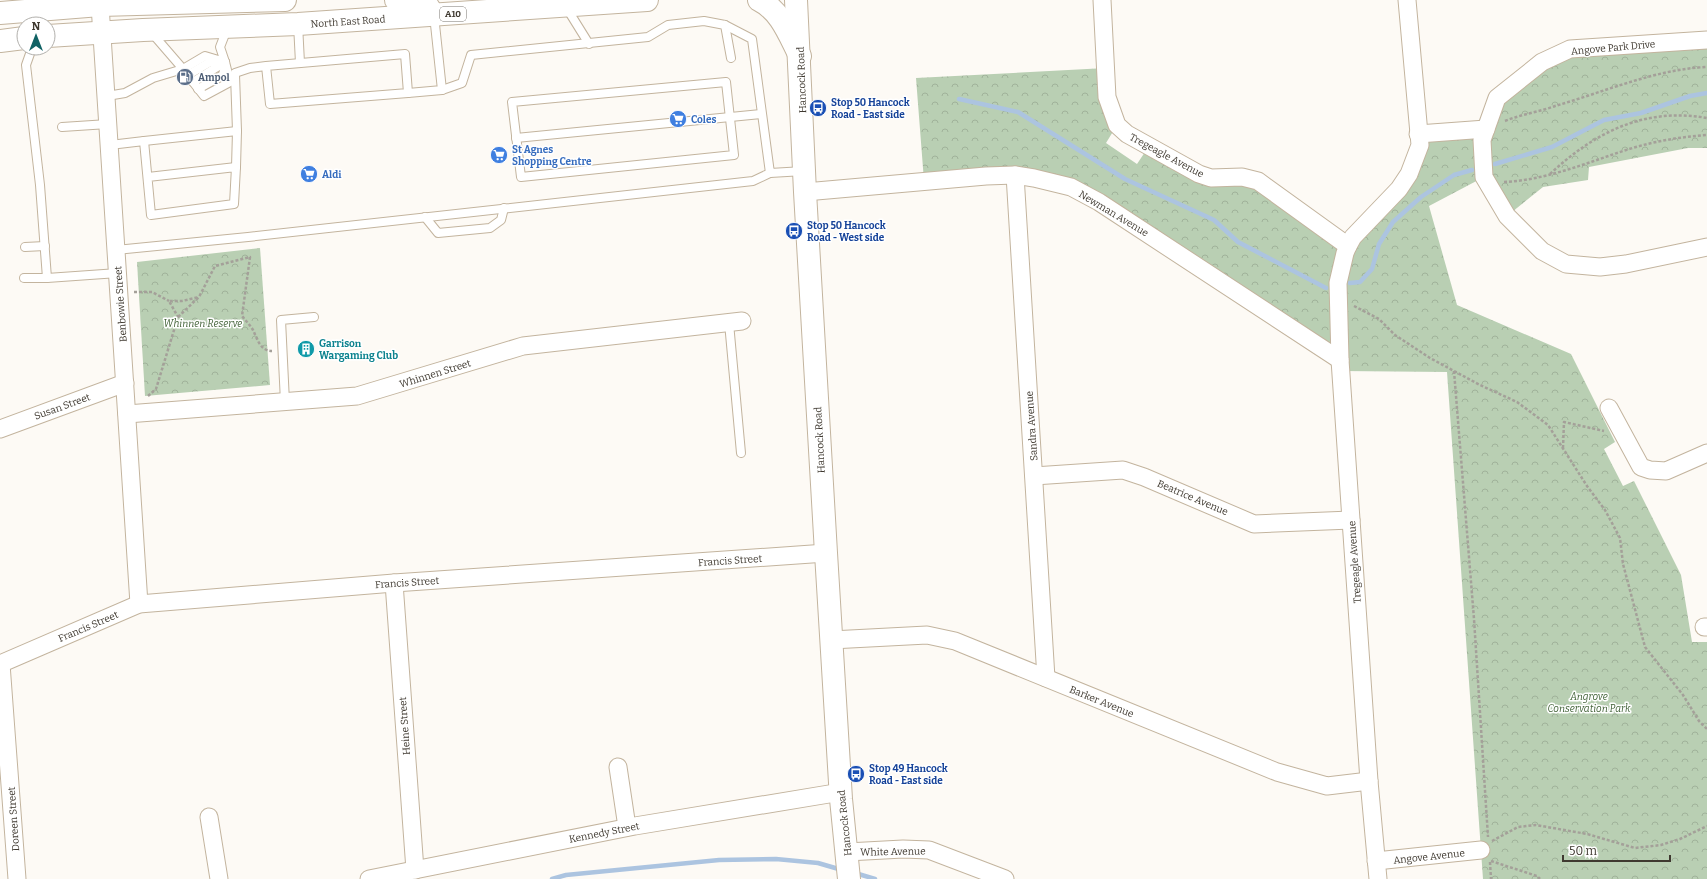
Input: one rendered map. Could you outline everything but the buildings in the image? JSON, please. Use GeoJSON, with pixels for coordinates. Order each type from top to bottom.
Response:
{"type":"FeatureCollection","features":[{"type":"Feature","properties":{"kind":"main road"},"geometry":{"type":"LineString","coordinates":[[0,13],[100,5],[286,0]]}},
{"type":"Feature","properties":{"kind":"main road"},"geometry":{"type":"LineString","coordinates":[[396,0],[427,5],[434,15]]}},
{"type":"Feature","properties":{"kind":"main road","name":"North East Road"},"geometry":{"type":"LineString","coordinates":[[56,35],[102,32],[298,24],[648,0]]}},
{"type":"Feature","properties":{"kind":"main road"},"geometry":{"type":"LineString","coordinates":[[759,0],[770,7],[776,14],[800,56]]}},
{"type":"Feature","properties":{"kind":"main road","name":"Hancock Road"},"geometry":{"type":"LineString","coordinates":[[796,0],[831,640],[841,792],[848,864]]}},
{"type":"Feature","properties":{"kind":"main road"},"geometry":{"type":"LineString","coordinates":[[0,41],[16,39]]}},
{"type":"Feature","properties":{"kind":"street","name":"Tregeagle Avenue"},"geometry":{"type":"LineString","coordinates":[[1102,0],[1107,97],[1117,125],[1127,134],[1199,174],[1211,178],[1242,177],[1258,181],[1348,246]]}},
{"type":"Feature","properties":{"kind":"street","name":"Tregeagle Avenue"},"geometry":{"type":"LineString","coordinates":[[1378,879],[1369,781],[1340,360],[1338,283],[1344,253],[1353,237],[1399,189],[1409,174],[1420,145],[1407,0]]}},
{"type":"Feature","properties":{"kind":"street","name":"Benbowie Street"},"geometry":{"type":"LineString","coordinates":[[100,5],[139,604]]}},
{"type":"Feature","properties":{"kind":"street","name":"Angove Park Drive"},"geometry":{"type":"LineString","coordinates":[[1707,40],[1570,49],[1542,62],[1497,98],[1482,140],[1484,177],[1507,216],[1542,251],[1566,264],[1600,268],[1707,247]]}},
{"type":"Feature","properties":{"kind":"street"},"geometry":{"type":"LineString","coordinates":[[1418,134],[1486,129]]}},
{"type":"Feature","properties":{"kind":"street","name":"Newman Avenue"},"geometry":{"type":"LineString","coordinates":[[805,181],[1015,175],[1071,188],[1099,202],[1340,360]]}},
{"type":"Feature","properties":{"kind":"street","name":"Sandra Avenue"},"geometry":{"type":"LineString","coordinates":[[1015,175],[1046,678]]}},
{"type":"Feature","properties":{"kind":"street","name":"Whinnen Street"},"geometry":{"type":"LineString","coordinates":[[126,414],[357,396],[523,346],[736,322]]}},
{"type":"Feature","properties":{"kind":"street","name":"Susan Street"},"geometry":{"type":"LineString","coordinates":[[0,429],[125,383]]}},
{"type":"Feature","properties":{"kind":"street"},"geometry":{"type":"LineString","coordinates":[[1609,408],[1641,467],[1650,470],[1666,471],[1707,453]]}},
{"type":"Feature","properties":{"kind":"street","name":"Beatrice Avenue"},"geometry":{"type":"LineString","coordinates":[[1034,476],[1123,470],[1144,477],[1254,524],[1351,520]]}},
{"type":"Feature","properties":{"kind":"street","name":"Francis Street"},"geometry":{"type":"LineString","coordinates":[[0,664],[139,604],[394,583],[826,553]]}},
{"type":"Feature","properties":{"kind":"street","name":"Heine Street"},"geometry":{"type":"LineString","coordinates":[[394,583],[415,870]]}},
{"type":"Feature","properties":{"kind":"street","name":"Barker Avenue"},"geometry":{"type":"LineString","coordinates":[[831,640],[927,635],[955,641],[1277,772],[1327,786],[1369,781]]}},
{"type":"Feature","properties":{"kind":"street","name":"Doreen Street"},"geometry":{"type":"LineString","coordinates":[[0,664],[17,879]]}},
{"type":"Feature","properties":{"kind":"street"},"geometry":{"type":"LineString","coordinates":[[618,767],[627,827]]}},
{"type":"Feature","properties":{"kind":"street","name":"Kennedy Street"},"geometry":{"type":"LineString","coordinates":[[369,879],[627,827],[841,792]]}},
{"type":"Feature","properties":{"kind":"street"},"geometry":{"type":"LineString","coordinates":[[209,817],[219,879]]}},
{"type":"Feature","properties":{"kind":"street","name":"White Avenue"},"geometry":{"type":"LineString","coordinates":[[848,864],[903,849],[929,850],[1005,879]]}},
{"type":"Feature","properties":{"kind":"street","name":"Angove Avenue"},"geometry":{"type":"LineString","coordinates":[[1376,861],[1481,850]]}},
{"type":"Feature","properties":{"kind":"lane"},"geometry":{"type":"LineString","coordinates":[[566,6],[589,44]]}},
{"type":"Feature","properties":{"kind":"lane"},"geometry":{"type":"LineString","coordinates":[[434,15],[442,90]]}},
{"type":"Feature","properties":{"kind":"lane"},"geometry":{"type":"LineString","coordinates":[[266,66],[270,104],[442,90],[462,83],[471,55],[648,37],[668,25],[704,21],[725,25],[752,39],[770,173]]}},
{"type":"Feature","properties":{"kind":"lane"},"geometry":{"type":"LineString","coordinates":[[298,24],[300,63]]}},
{"type":"Feature","properties":{"kind":"lane"},"geometry":{"type":"LineString","coordinates":[[725,25],[731,58]]}},
{"type":"Feature","properties":{"kind":"lane"},"geometry":{"type":"LineString","coordinates":[[149,30],[186,72],[204,96],[230,82],[220,47],[228,27]]}},
{"type":"Feature","properties":{"kind":"lane"},"geometry":{"type":"LineString","coordinates":[[235,73],[250,68],[266,66],[405,54],[408,93]]}},
{"type":"Feature","properties":{"kind":"lane"},"geometry":{"type":"LineString","coordinates":[[29,56],[26,64],[40,185],[47,278]]}},
{"type":"Feature","properties":{"kind":"lane"},"geometry":{"type":"LineString","coordinates":[[107,96],[125,94],[153,78],[186,72],[205,56],[225,62],[235,73],[237,131],[234,204],[151,215],[144,141]]}},
{"type":"Feature","properties":{"kind":"lane"},"geometry":{"type":"LineString","coordinates":[[193,82],[225,62]]}},
{"type":"Feature","properties":{"kind":"lane"},"geometry":{"type":"LineString","coordinates":[[198,88],[223,75],[225,62]]}},
{"type":"Feature","properties":{"kind":"lane"},"geometry":{"type":"LineString","coordinates":[[726,82],[734,155],[520,177],[516,138],[512,102],[726,82]]}},
{"type":"Feature","properties":{"kind":"lane"},"geometry":{"type":"LineString","coordinates":[[516,138],[761,114]]}},
{"type":"Feature","properties":{"kind":"lane"},"geometry":{"type":"LineString","coordinates":[[62,127],[108,124]]}},
{"type":"Feature","properties":{"kind":"lane"},"geometry":{"type":"LineString","coordinates":[[110,144],[237,131]]}},
{"type":"Feature","properties":{"kind":"lane"},"geometry":{"type":"LineString","coordinates":[[148,177],[236,167]]}},
{"type":"Feature","properties":{"kind":"lane"},"geometry":{"type":"LineString","coordinates":[[116,250],[248,237],[753,181],[770,173],[805,181]]}},
{"type":"Feature","properties":{"kind":"lane"},"geometry":{"type":"LineString","coordinates":[[425,217],[438,233],[490,228],[501,220],[504,208]]}},
{"type":"Feature","properties":{"kind":"lane"},"geometry":{"type":"LineString","coordinates":[[25,247],[44,246]]}},
{"type":"Feature","properties":{"kind":"lane"},"geometry":{"type":"LineString","coordinates":[[24,278],[47,278],[118,273]]}},
{"type":"Feature","properties":{"kind":"lane"},"geometry":{"type":"LineString","coordinates":[[285,402],[281,320],[314,317]]}},
{"type":"Feature","properties":{"kind":"lane"},"geometry":{"type":"LineString","coordinates":[[736,322],[741,453]]}},
{"type":"Feature","properties":{"kind":"path"},"geometry":{"type":"LineString","coordinates":[[1486,129],[1520,115],[1554,107],[1606,90],[1674,71],[1707,67]]}},
{"type":"Feature","properties":{"kind":"path"},"geometry":{"type":"LineString","coordinates":[[1549,174],[1586,146],[1627,124],[1655,116],[1707,118]]}},
{"type":"Feature","properties":{"kind":"path"},"geometry":{"type":"LineString","coordinates":[[1487,182],[1516,181],[1568,170],[1656,141],[1707,135]]}},
{"type":"Feature","properties":{"kind":"path"},"geometry":{"type":"LineString","coordinates":[[147,412],[147,397],[156,389],[178,317],[199,297],[215,266],[250,257],[242,316],[252,329],[261,346],[268,351],[282,350]]}},
{"type":"Feature","properties":{"kind":"path"},"geometry":{"type":"LineString","coordinates":[[119,293],[152,292],[169,301],[182,301],[199,297]]}},
{"type":"Feature","properties":{"kind":"path"},"geometry":{"type":"LineString","coordinates":[[1339,298],[1379,319],[1395,335],[1430,358],[1480,385],[1517,402],[1548,425],[1587,486],[1605,510],[1620,538],[1623,564],[1645,647],[1682,695],[1699,721],[1707,729]]}},
{"type":"Feature","properties":{"kind":"path"},"geometry":{"type":"LineString","coordinates":[[169,301],[178,317]]}},
{"type":"Feature","properties":{"kind":"path"},"geometry":{"type":"LineString","coordinates":[[1454,371],[1456,416],[1462,464],[1474,619],[1489,844],[1518,827],[1536,825],[1587,834],[1635,848],[1661,845],[1680,840],[1707,826]]}},
{"type":"Feature","properties":{"kind":"path"},"geometry":{"type":"LineString","coordinates":[[1563,448],[1564,422],[1615,434],[1622,431]]}},
{"type":"Feature","properties":{"kind":"path"},"geometry":{"type":"LineString","coordinates":[[1491,879],[1490,860],[1537,876],[1540,879]]}},
{"type":"Feature","properties":{"kind":"green space","name":"Angrove Conservation Park"},"geometry":{"type":"Polygon","coordinates":[[[1707,40],[1707,148],[1688,148],[1589,167],[1588,180],[1543,187],[1507,216],[1484,177],[1429,206],[1457,305],[1571,354],[1615,442],[1604,449],[1623,486],[1634,481],[1681,575],[1692,642],[1707,642],[1707,879],[1483,879],[1447,372],[1341,371],[1341,360],[1099,202],[1034,178],[924,181],[916,78],[1106,68],[1117,125],[1106,143],[1137,164],[1149,146],[1199,174],[1242,177],[1348,246],[1399,189],[1418,134],[1486,129],[1497,98],[1570,49],[1707,40]]]}},
{"type":"Feature","properties":{"kind":"green space","name":"Whinnen Reserve"},"geometry":{"type":"Polygon","coordinates":[[[260,248],[270,385],[145,396],[137,262],[260,248]]]}},
{"type":"Feature","properties":{"kind":"waterway"},"geometry":{"type":"LineString","coordinates":[[1495,164],[1552,147],[1604,120],[1641,113],[1690,96],[1707,93]]}},
{"type":"Feature","properties":{"kind":"waterway"},"geometry":{"type":"LineString","coordinates":[[959,99],[1018,112],[1125,179],[1214,220],[1238,242],[1326,288]]}},
{"type":"Feature","properties":{"kind":"waterway"},"geometry":{"type":"LineString","coordinates":[[1350,283],[1360,282],[1372,269],[1379,244],[1393,222],[1421,197],[1454,175],[1472,170]]}},
{"type":"Feature","properties":{"kind":"waterway"},"geometry":{"type":"LineString","coordinates":[[552,879],[566,875],[719,860],[776,859],[818,863],[842,870]]}},
{"type":"Feature","properties":{"kind":"waterway"},"geometry":{"type":"LineString","coordinates":[[855,873],[875,879]]}},
{"type":"Feature","properties":{"kind":"place","name":"Ampol"},"geometry":{"type":"Point","coordinates":[185,77]}},
{"type":"Feature","properties":{"kind":"place","name":"Stop 50 Hancock Road - East side"},"geometry":{"type":"Point","coordinates":[818,108]}},
{"type":"Feature","properties":{"kind":"place","name":"Coles"},"geometry":{"type":"Point","coordinates":[678,119]}},
{"type":"Feature","properties":{"kind":"place","name":"St Agnes Shopping Centre"},"geometry":{"type":"Point","coordinates":[499,155]}},
{"type":"Feature","properties":{"kind":"place","name":"Aldi"},"geometry":{"type":"Point","coordinates":[309,174]}},
{"type":"Feature","properties":{"kind":"place","name":"Stop 50 Hancock Road - West side"},"geometry":{"type":"Point","coordinates":[794,231]}},
{"type":"Feature","properties":{"kind":"place","name":"Garrison Wargaming Club"},"geometry":{"type":"Point","coordinates":[306,349]}},
{"type":"Feature","properties":{"kind":"place","name":"Stop 49 Hancock Road - East side"},"geometry":{"type":"Point","coordinates":[856,774]}}]}
